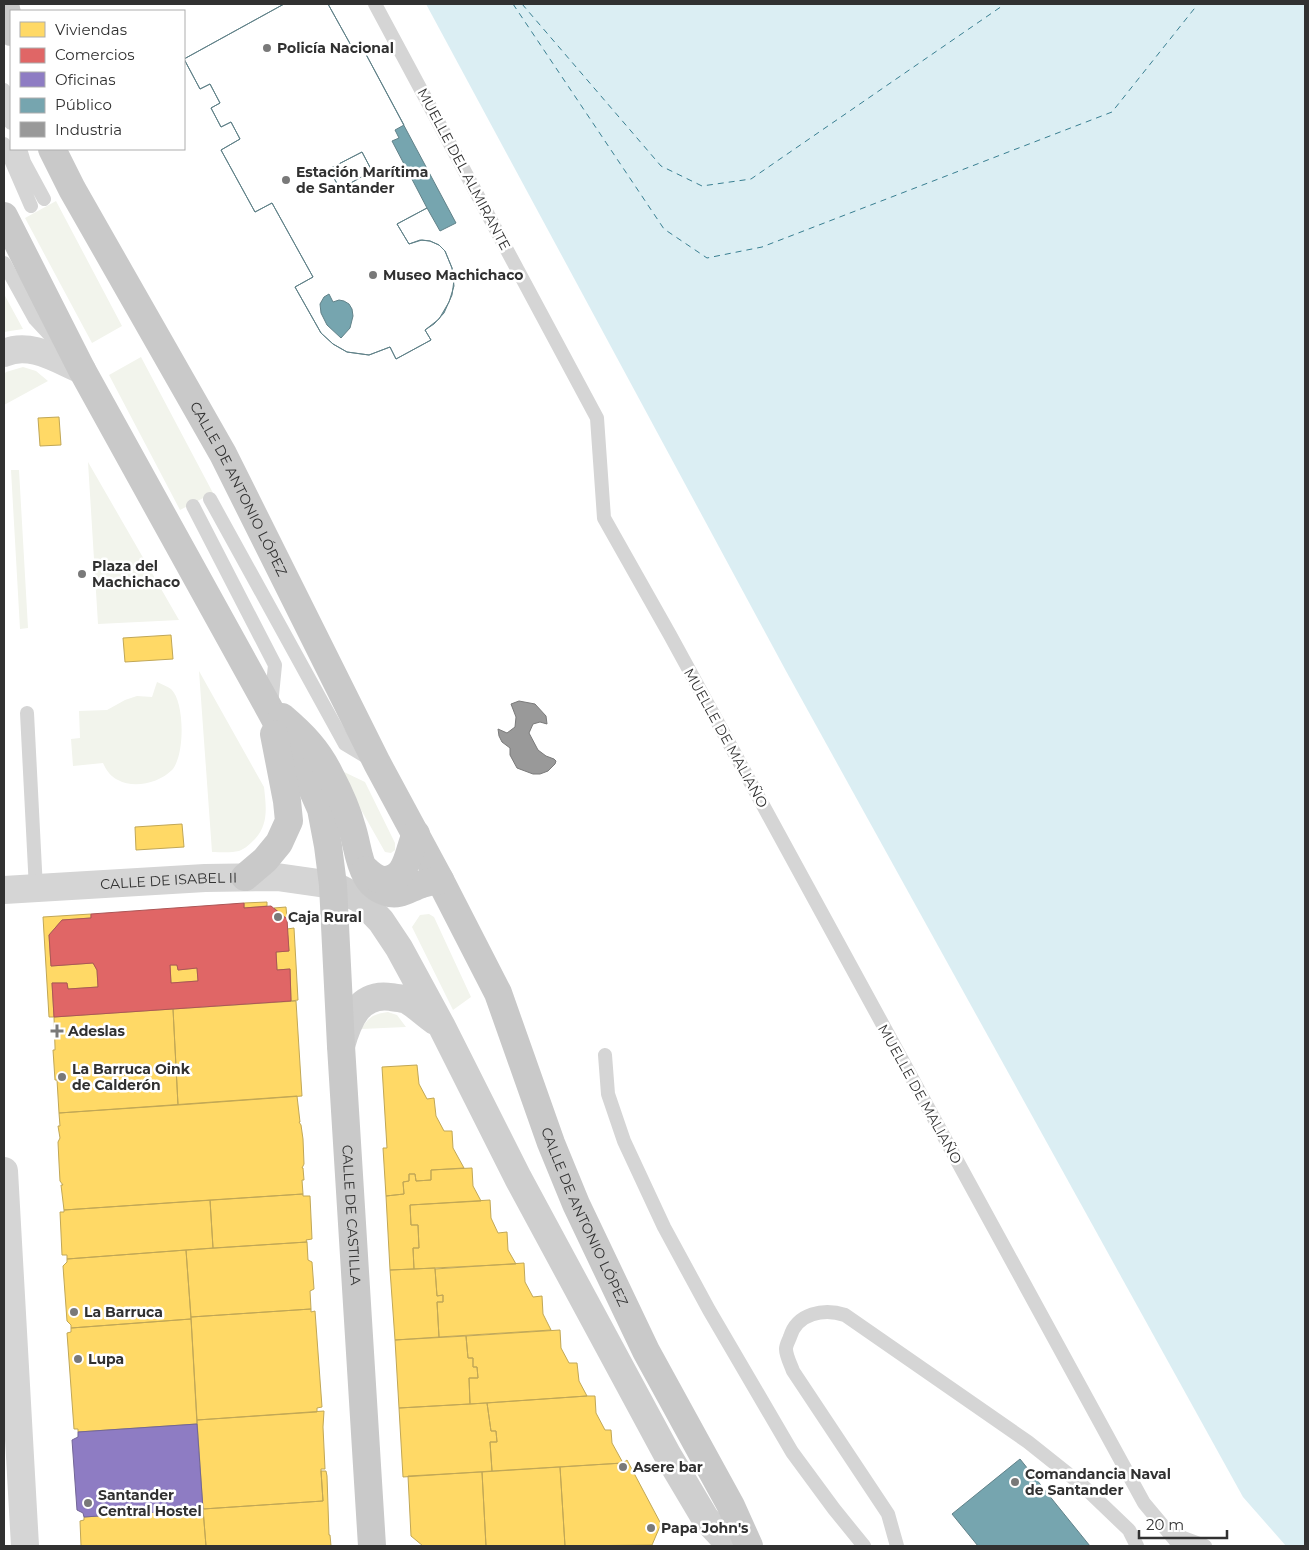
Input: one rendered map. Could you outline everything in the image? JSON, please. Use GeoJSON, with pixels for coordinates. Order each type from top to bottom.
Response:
{"type":"FeatureCollection","features":[{"type":"Feature","properties":{"kind":"main road"},"geometry":{"type":"LineString","coordinates":[[5,4],[10,27]]}},
{"type":"Feature","properties":{"kind":"main road","name":"CALLE DE ANTONIO LÓPEZ"},"geometry":{"type":"LineString","coordinates":[[52,150],[72,189],[223,454],[377,763],[498,993],[551,1143],[576,1204],[646,1351],[731,1506],[749,1546]]}},
{"type":"Feature","properties":{"kind":"main road"},"geometry":{"type":"LineString","coordinates":[[4,216],[82,370],[310,784],[321,809],[333,885],[360,899],[381,921],[399,948],[442,1027],[514,1170],[667,1454],[705,1518],[731,1546]]}},
{"type":"Feature","properties":{"kind":"main road"},"geometry":{"type":"LineString","coordinates":[[270,710],[280,715],[295,728],[308,740],[320,756],[344,803],[361,863],[372,884],[378,889],[397,894],[421,884],[440,880]]}},
{"type":"Feature","properties":{"kind":"main road"},"geometry":{"type":"LineString","coordinates":[[245,877],[265,860],[279,842],[289,821],[270,710]]}},
{"type":"Feature","properties":{"kind":"main road"},"geometry":{"type":"LineString","coordinates":[[361,863],[371,875],[380,880],[389,880],[397,876],[405,866],[416,834]]}},
{"type":"Feature","properties":{"kind":"main road","name":"CALLE DE CASTILLA"},"geometry":{"type":"LineString","coordinates":[[333,885],[372,1546]]}},
{"type":"Feature","properties":{"kind":"main road"},"geometry":{"type":"LineString","coordinates":[[341,1046],[348,1021],[363,1004],[372,998],[384,996],[406,999],[442,1027]]}},
{"type":"Feature","properties":{"kind":"street"},"geometry":{"type":"LineString","coordinates":[[4,353],[33,350],[82,370]]}},
{"type":"Feature","properties":{"kind":"street","name":"CALLE DE ISABEL II"},"geometry":{"type":"LineString","coordinates":[[4,890],[278,876],[333,885]]}},
{"type":"Feature","properties":{"kind":"street"},"geometry":{"type":"LineString","coordinates":[[4,1171],[24,1546]]}},
{"type":"Feature","properties":{"kind":"lane","name":"MUELLE DEL ALMIRANTE"},"geometry":{"type":"LineString","coordinates":[[376,4],[598,418],[604,518],[670,635]]}},
{"type":"Feature","properties":{"kind":"lane"},"geometry":{"type":"LineString","coordinates":[[4,90],[10,118]]}},
{"type":"Feature","properties":{"kind":"lane"},"geometry":{"type":"LineString","coordinates":[[4,144],[31,206]]}},
{"type":"Feature","properties":{"kind":"lane"},"geometry":{"type":"LineString","coordinates":[[20,150],[24,162],[44,199]]}},
{"type":"Feature","properties":{"kind":"lane"},"geometry":{"type":"LineString","coordinates":[[4,263],[35,319],[82,370]]}},
{"type":"Feature","properties":{"kind":"lane"},"geometry":{"type":"LineString","coordinates":[[210,499],[345,744],[377,763]]}},
{"type":"Feature","properties":{"kind":"lane"},"geometry":{"type":"LineString","coordinates":[[193,506],[275,665],[270,710]]}},
{"type":"Feature","properties":{"kind":"lane","name":"MUELLE DE MALIAÑO"},"geometry":{"type":"LineString","coordinates":[[670,635],[1144,1503],[1180,1546]]}},
{"type":"Feature","properties":{"kind":"lane"},"geometry":{"type":"LineString","coordinates":[[27,713],[36,889]]}},
{"type":"Feature","properties":{"kind":"lane"},"geometry":{"type":"LineString","coordinates":[[605,1056],[608,1094],[624,1141],[664,1227],[713,1318],[792,1452],[834,1510],[864,1546]]}},
{"type":"Feature","properties":{"kind":"lane"},"geometry":{"type":"LineString","coordinates":[[897,1546],[888,1514],[794,1371],[786,1349],[792,1330],[801,1320],[818,1312],[834,1312],[845,1315],[1028,1442],[1082,1485],[1129,1530],[1137,1546]]}},
{"type":"Feature","properties":{"kind":"lane"},"geometry":{"type":"LineString","coordinates":[[1169,1546],[1167,1531],[1206,1546]]}},
{"type":"Feature","properties":{"kind":"shaded area"},"geometry":{"type":"Polygon","coordinates":[[[426,4],[1305,4],[1305,1546],[1286,1546],[1243,1497],[786,671],[426,4]]]}},
{"type":"Feature","properties":{"kind":"shaded area"},"geometry":{"type":"Polygon","coordinates":[[[56,201],[122,326],[92,343],[25,218],[56,201]]]}},
{"type":"Feature","properties":{"kind":"shaded area"},"geometry":{"type":"Polygon","coordinates":[[[4,294],[23,329],[4,332],[4,294]]]}},
{"type":"Feature","properties":{"kind":"shaded area"},"geometry":{"type":"Polygon","coordinates":[[[141,357],[213,493],[180,510],[109,375],[141,357]]]}},
{"type":"Feature","properties":{"kind":"shaded area"},"geometry":{"type":"Polygon","coordinates":[[[23,367],[36,371],[48,381],[4,405],[4,375],[6,372],[23,367]]]}},
{"type":"Feature","properties":{"kind":"shaded area"},"geometry":{"type":"Polygon","coordinates":[[[88,462],[179,620],[98,624],[88,462]]]}},
{"type":"Feature","properties":{"kind":"shaded area"},"geometry":{"type":"Polygon","coordinates":[[[11,470],[19,470],[28,628],[20,629],[11,470]]]}},
{"type":"Feature","properties":{"kind":"shaded area"},"geometry":{"type":"Polygon","coordinates":[[[199,671],[264,787],[266,814],[263,827],[255,839],[239,851],[212,852],[199,671]]]}},
{"type":"Feature","properties":{"kind":"shaded area"},"geometry":{"type":"Polygon","coordinates":[[[157,682],[171,689],[176,696],[181,717],[182,729],[179,753],[176,763],[167,775],[146,783],[131,784],[124,783],[113,777],[103,763],[73,766],[71,739],[80,738],[79,711],[107,710],[137,696],[152,697],[157,682]]]}},
{"type":"Feature","properties":{"kind":"shaded area"},"geometry":{"type":"Polygon","coordinates":[[[342,771],[365,782],[395,843],[395,850],[391,853],[385,852],[342,776],[342,771]]]}},
{"type":"Feature","properties":{"kind":"shaded area"},"geometry":{"type":"Polygon","coordinates":[[[429,914],[434,917],[471,997],[453,1010],[412,927],[420,915],[429,914]]]}},
{"type":"Feature","properties":{"kind":"shaded area"},"geometry":{"type":"Polygon","coordinates":[[[388,1012],[397,1015],[406,1027],[361,1029],[372,1017],[388,1012]]]}},
{"type":"Feature","properties":{"kind":"building: Viviendas"},"geometry":{"type":"Polygon","coordinates":[[[59,417],[61,445],[40,446],[38,418],[59,417]]]}},
{"type":"Feature","properties":{"kind":"building: Viviendas"},"geometry":{"type":"Polygon","coordinates":[[[171,635],[173,659],[125,662],[123,638],[171,635]]]}},
{"type":"Feature","properties":{"kind":"building: Viviendas"},"geometry":{"type":"Polygon","coordinates":[[[182,824],[184,847],[136,850],[135,827],[182,824]]]}},
{"type":"Feature","properties":{"kind":"building: Viviendas"},"geometry":{"type":"Polygon","coordinates":[[[267,902],[267,906],[244,908],[244,903],[267,902]]]}},
{"type":"Feature","properties":{"kind":"building: Viviendas"},"geometry":{"type":"Polygon","coordinates":[[[286,907],[287,919],[274,908],[286,907]]]}},
{"type":"Feature","properties":{"kind":"building: Viviendas"},"geometry":{"type":"Polygon","coordinates":[[[91,914],[91,918],[62,920],[49,935],[51,966],[93,963],[97,970],[98,987],[68,989],[67,983],[52,983],[54,1017],[49,1017],[43,917],[91,914]]]}},
{"type":"Feature","properties":{"kind":"building: Viviendas"},"geometry":{"type":"Polygon","coordinates":[[[294,928],[298,1000],[291,1001],[290,969],[277,970],[276,952],[289,951],[287,929],[294,928]]]}},
{"type":"Feature","properties":{"kind":"building: Viviendas"},"geometry":{"type":"Polygon","coordinates":[[[170,965],[177,965],[178,970],[197,968],[198,981],[171,983],[170,965]]]}},
{"type":"Feature","properties":{"kind":"building: Viviendas"},"geometry":{"type":"Polygon","coordinates":[[[296,1001],[302,1096],[178,1105],[173,1009],[296,1001]]]}},
{"type":"Feature","properties":{"kind":"building: Viviendas"},"geometry":{"type":"Polygon","coordinates":[[[173,1009],[178,1105],[59,1113],[53,1050],[55,1050],[54,1017],[173,1009]]]}},
{"type":"Feature","properties":{"kind":"building: Viviendas"},"geometry":{"type":"Polygon","coordinates":[[[417,1065],[419,1084],[427,1099],[434,1098],[436,1116],[444,1131],[452,1131],[453,1148],[464,1168],[431,1170],[431,1180],[416,1181],[415,1174],[409,1174],[409,1181],[403,1182],[404,1194],[386,1196],[383,1148],[387,1148],[382,1067],[417,1065]]]}},
{"type":"Feature","properties":{"kind":"building: Viviendas"},"geometry":{"type":"Polygon","coordinates":[[[297,1096],[299,1122],[303,1139],[303,1194],[64,1210],[61,1185],[63,1185],[60,1181],[59,1163],[59,1113],[297,1096]]]}},
{"type":"Feature","properties":{"kind":"building: Viviendas"},"geometry":{"type":"Polygon","coordinates":[[[472,1168],[473,1186],[481,1201],[410,1205],[411,1225],[418,1225],[419,1248],[413,1248],[414,1269],[390,1270],[386,1196],[404,1194],[403,1182],[409,1181],[409,1174],[415,1174],[416,1181],[431,1180],[431,1170],[472,1168]]]}},
{"type":"Feature","properties":{"kind":"building: Viviendas"},"geometry":{"type":"Polygon","coordinates":[[[303,1194],[303,1196],[310,1196],[312,1239],[306,1240],[307,1242],[213,1248],[210,1200],[303,1194]]]}},
{"type":"Feature","properties":{"kind":"building: Viviendas"},"geometry":{"type":"Polygon","coordinates":[[[210,1200],[213,1248],[67,1259],[67,1255],[62,1255],[60,1212],[64,1212],[64,1210],[210,1200]]]}},
{"type":"Feature","properties":{"kind":"building: Viviendas"},"geometry":{"type":"Polygon","coordinates":[[[490,1200],[491,1218],[498,1233],[507,1232],[508,1250],[516,1264],[414,1269],[413,1248],[419,1248],[418,1225],[411,1225],[410,1205],[490,1200]]]}},
{"type":"Feature","properties":{"kind":"building: Viviendas"},"geometry":{"type":"Polygon","coordinates":[[[307,1242],[308,1260],[312,1262],[314,1289],[310,1291],[311,1309],[191,1317],[186,1250],[307,1242]]]}},
{"type":"Feature","properties":{"kind":"building: Viviendas"},"geometry":{"type":"Polygon","coordinates":[[[186,1250],[191,1319],[71,1328],[67,1321],[63,1266],[67,1259],[186,1250]]]}},
{"type":"Feature","properties":{"kind":"building: Viviendas"},"geometry":{"type":"Polygon","coordinates":[[[524,1263],[525,1282],[533,1297],[542,1296],[543,1314],[551,1330],[439,1337],[437,1302],[443,1302],[443,1295],[437,1296],[435,1269],[524,1263]]]}},
{"type":"Feature","properties":{"kind":"building: Viviendas"},"geometry":{"type":"Polygon","coordinates":[[[435,1268],[437,1296],[443,1295],[443,1302],[437,1302],[439,1337],[395,1340],[390,1270],[435,1268]]]}},
{"type":"Feature","properties":{"kind":"building: Viviendas"},"geometry":{"type":"Polygon","coordinates":[[[311,1309],[311,1312],[315,1311],[322,1407],[317,1408],[317,1412],[197,1420],[191,1317],[311,1309]]]}},
{"type":"Feature","properties":{"kind":"building: Viviendas"},"geometry":{"type":"Polygon","coordinates":[[[191,1319],[197,1424],[78,1432],[78,1429],[74,1429],[67,1333],[71,1332],[71,1328],[191,1319]]]}},
{"type":"Feature","properties":{"kind":"building: Viviendas"},"geometry":{"type":"Polygon","coordinates":[[[560,1330],[561,1348],[569,1363],[577,1363],[579,1381],[587,1396],[470,1404],[469,1378],[478,1378],[477,1367],[473,1367],[473,1358],[468,1358],[466,1336],[560,1330]]]}},
{"type":"Feature","properties":{"kind":"building: Viviendas"},"geometry":{"type":"Polygon","coordinates":[[[466,1336],[468,1358],[473,1358],[473,1367],[477,1367],[478,1378],[469,1378],[470,1404],[399,1408],[395,1340],[466,1336]]]}},
{"type":"Feature","properties":{"kind":"building: Viviendas"},"geometry":{"type":"Polygon","coordinates":[[[595,1396],[596,1413],[605,1430],[611,1430],[612,1443],[623,1463],[492,1471],[490,1442],[497,1442],[496,1431],[491,1431],[487,1403],[595,1396]]]}},
{"type":"Feature","properties":{"kind":"building: Viviendas"},"geometry":{"type":"Polygon","coordinates":[[[487,1403],[491,1431],[496,1431],[497,1442],[490,1442],[492,1471],[403,1477],[399,1408],[487,1403]]]}},
{"type":"Feature","properties":{"kind":"building: Viviendas"},"geometry":{"type":"Polygon","coordinates":[[[324,1411],[325,1469],[321,1469],[323,1501],[203,1509],[197,1420],[324,1411]]]}},
{"type":"Feature","properties":{"kind":"building: Viviendas"},"geometry":{"type":"Polygon","coordinates":[[[627,1460],[661,1524],[652,1545],[565,1546],[560,1467],[623,1463],[627,1460]]]}},
{"type":"Feature","properties":{"kind":"building: Viviendas"},"geometry":{"type":"Polygon","coordinates":[[[560,1467],[565,1546],[486,1546],[482,1472],[560,1467]]]}},
{"type":"Feature","properties":{"kind":"building: Viviendas"},"geometry":{"type":"Polygon","coordinates":[[[321,1471],[326,1471],[327,1476],[331,1546],[206,1546],[203,1509],[323,1501],[321,1471]]]}},
{"type":"Feature","properties":{"kind":"building: Viviendas"},"geometry":{"type":"Polygon","coordinates":[[[482,1472],[486,1546],[423,1546],[411,1536],[408,1476],[482,1472]]]}},
{"type":"Feature","properties":{"kind":"building: Viviendas"},"geometry":{"type":"Polygon","coordinates":[[[203,1509],[206,1546],[81,1546],[80,1521],[84,1520],[84,1517],[203,1509]]]}},
{"type":"Feature","properties":{"kind":"building: Comercios"},"geometry":{"type":"Polygon","coordinates":[[[244,903],[244,908],[271,906],[287,919],[289,951],[276,952],[277,970],[290,969],[291,1001],[54,1017],[52,983],[67,983],[68,989],[98,987],[97,970],[93,963],[51,966],[49,935],[62,920],[91,918],[91,914],[244,903]],[[170,965],[171,983],[198,981],[197,968],[178,970],[177,965],[170,965]]]}},
{"type":"Feature","properties":{"kind":"building: Oficinas"},"geometry":{"type":"Polygon","coordinates":[[[197,1424],[203,1509],[84,1517],[83,1513],[77,1510],[72,1440],[78,1437],[78,1432],[197,1424]]]}},
{"type":"Feature","properties":{"kind":"building: Público","name":"Estación Marítima de Santander"},"geometry":{"type":"Polygon","coordinates":[[[284,4],[328,4],[353,49],[361,45],[456,223],[440,231],[427,208],[397,224],[409,244],[420,240],[430,241],[439,245],[445,251],[452,268],[454,280],[452,295],[444,313],[434,324],[425,330],[431,340],[396,359],[390,347],[369,355],[347,352],[333,344],[321,333],[295,287],[313,277],[272,203],[255,212],[221,150],[240,139],[231,122],[221,127],[211,108],[220,103],[210,84],[200,89],[185,58],[284,4]],[[362,152],[329,169],[340,189],[372,171],[362,152]]]}},
{"type":"Feature","properties":{"kind":"building: Público","name":"Estación Marítima de Santander"},"geometry":{"type":"Polygon","coordinates":[[[284,4],[328,4],[353,49],[361,45],[404,125],[395,130],[399,138],[392,141],[427,208],[397,224],[409,244],[422,240],[439,245],[445,251],[452,268],[454,286],[449,302],[439,319],[425,330],[431,340],[396,359],[390,347],[369,355],[347,352],[333,344],[321,333],[295,287],[313,277],[272,203],[255,212],[221,150],[240,139],[231,122],[221,127],[211,108],[220,103],[210,84],[200,89],[185,58],[284,4]],[[362,152],[329,169],[340,189],[372,171],[362,152]],[[329,294],[324,297],[320,304],[321,313],[327,325],[341,338],[350,328],[353,316],[352,309],[344,301],[333,302],[329,294]]]}},
{"type":"Feature","properties":{"kind":"building: Público","name":"Comandancia Naval de Santander"},"geometry":{"type":"Polygon","coordinates":[[[1020,1459],[1090,1546],[978,1546],[952,1514],[1020,1459]]]}},
{"type":"Feature","properties":{"kind":"building: Industria"},"geometry":{"type":"Polygon","coordinates":[[[519,701],[535,704],[546,716],[547,724],[540,722],[533,724],[529,733],[538,750],[556,761],[548,771],[540,774],[533,774],[517,768],[510,755],[510,748],[502,742],[499,736],[498,729],[507,733],[515,727],[516,717],[511,704],[519,701]]]}},
{"type":"Feature","properties":{"kind":"ferry route"},"geometry":{"type":"LineString","coordinates":[[513,4],[664,229],[707,258],[762,247],[1112,112],[1198,4]]}},
{"type":"Feature","properties":{"kind":"ferry route"},"geometry":{"type":"LineString","coordinates":[[522,4],[661,166],[702,186],[751,179],[1005,4]]}},
{"type":"Feature","properties":{"kind":"place","name":"Policía Nacional"},"geometry":{"type":"Point","coordinates":[267,48]}},
{"type":"Feature","properties":{"kind":"place","name":"Estación Marítima de Santander"},"geometry":{"type":"Point","coordinates":[286,180]}},
{"type":"Feature","properties":{"kind":"place","name":"Museo Machichaco"},"geometry":{"type":"Point","coordinates":[373,275]}},
{"type":"Feature","properties":{"kind":"place","name":"Plaza del Machichaco"},"geometry":{"type":"Point","coordinates":[82,574]}},
{"type":"Feature","properties":{"kind":"place","name":"Caja Rural"},"geometry":{"type":"Point","coordinates":[278,917]}},
{"type":"Feature","properties":{"kind":"place","name":"Adeslas"},"geometry":{"type":"Point","coordinates":[57,1031]}},
{"type":"Feature","properties":{"kind":"place","name":"La Barruca Oink de Calderón"},"geometry":{"type":"Point","coordinates":[62,1077]}},
{"type":"Feature","properties":{"kind":"place","name":"La Barruca"},"geometry":{"type":"Point","coordinates":[74,1312]}},
{"type":"Feature","properties":{"kind":"place","name":"Lupa"},"geometry":{"type":"Point","coordinates":[78,1359]}},
{"type":"Feature","properties":{"kind":"place","name":"Asere bar"},"geometry":{"type":"Point","coordinates":[623,1467]}},
{"type":"Feature","properties":{"kind":"place","name":"Comandancia Naval de Santander"},"geometry":{"type":"Point","coordinates":[1015,1482]}},
{"type":"Feature","properties":{"kind":"place","name":"Santander Central Hostel"},"geometry":{"type":"Point","coordinates":[88,1503]}},
{"type":"Feature","properties":{"kind":"place","name":"Papa John's"},"geometry":{"type":"Point","coordinates":[651,1528]}}]}
